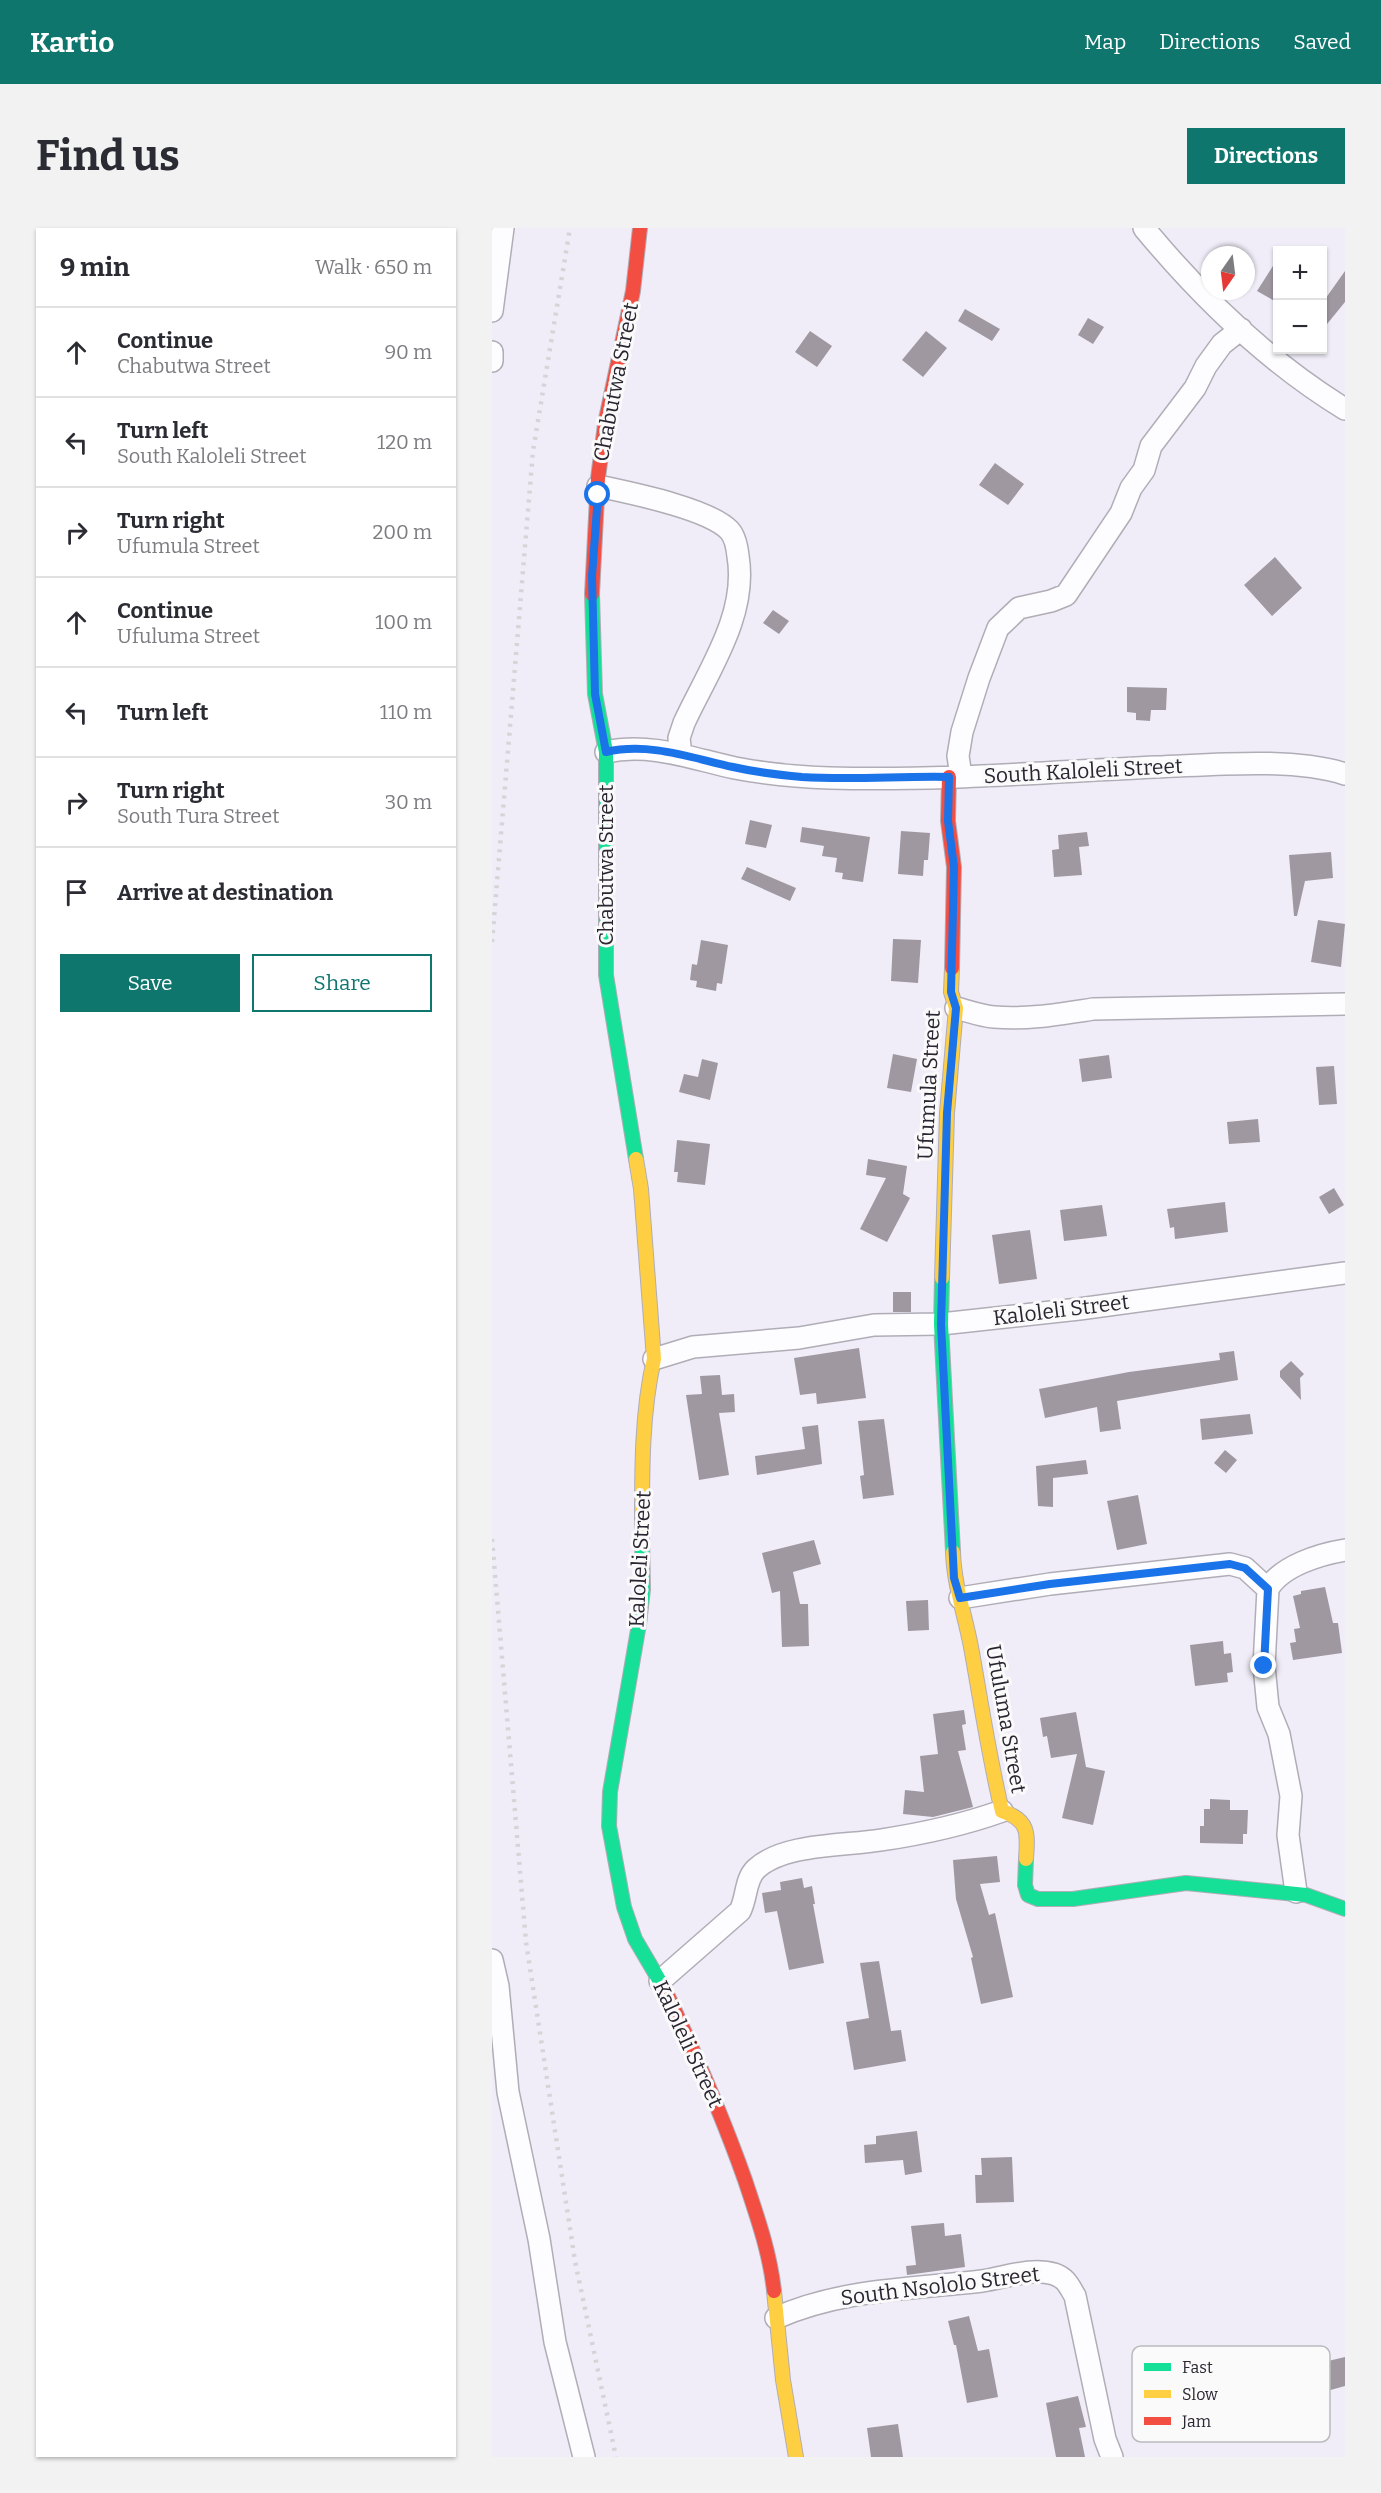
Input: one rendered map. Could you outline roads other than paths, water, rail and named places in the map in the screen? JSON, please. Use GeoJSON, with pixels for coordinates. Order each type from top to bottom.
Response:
{"type":"FeatureCollection","features":[{"type":"Feature","properties":{"kind":"street"},"geometry":{"type":"LineString","coordinates":[[492,311],[503,228]]}},
{"type":"Feature","properties":{"kind":"street","name":"Chabutwa Street"},"geometry":{"type":"LineString","coordinates":[[640,228],[633,291],[605,424],[592,576],[595,694],[606,752],[606,975],[641,1189],[654,1359]]}},
{"type":"Feature","properties":{"kind":"street"},"geometry":{"type":"LineString","coordinates":[[1144,228],[1204,296],[1306,384],[1345,409]]}},
{"type":"Feature","properties":{"kind":"street"},"geometry":{"type":"LineString","coordinates":[[955,776],[962,732],[998,628],[1019,608],[1051,602],[1066,595],[1121,513],[1131,488],[1144,470],[1151,446],[1195,387],[1206,366],[1222,344],[1241,329]]}},
{"type":"Feature","properties":{"kind":"street"},"geometry":{"type":"LineString","coordinates":[[492,352],[492,361]]}},
{"type":"Feature","properties":{"kind":"street"},"geometry":{"type":"LineString","coordinates":[[598,486],[665,502],[705,517],[729,530],[737,546],[740,565],[739,594],[731,626],[684,723],[679,738],[681,755]]}},
{"type":"Feature","properties":{"kind":"street","name":"South Kaloleli Street"},"geometry":{"type":"LineString","coordinates":[[606,752],[639,748],[737,768],[801,777],[955,776],[1226,764],[1311,768],[1345,774]]}},
{"type":"Feature","properties":{"kind":"street","name":"Ufumula Street"},"geometry":{"type":"LineString","coordinates":[[941,1324],[947,1113],[956,1008],[951,992],[954,867],[948,821],[955,776]]}},
{"type":"Feature","properties":{"kind":"street"},"geometry":{"type":"LineString","coordinates":[[956,1008],[992,1017],[1020,1018],[1104,1008],[1345,1004]]}},
{"type":"Feature","properties":{"kind":"street","name":"Kaloleli Street"},"geometry":{"type":"LineString","coordinates":[[796,2457],[783,2380],[772,2276],[760,2225],[731,2140],[702,2067],[660,1981],[635,1939],[624,1907],[609,1826],[610,1792],[639,1624],[643,1588],[642,1513],[645,1432],[649,1380],[654,1359],[693,1347],[799,1338],[874,1326],[941,1324],[1079,1309],[1342,1271]]}},
{"type":"Feature","properties":{"kind":"street","name":"Ufuluma Street"},"geometry":{"type":"LineString","coordinates":[[941,1324],[954,1578],[976,1673],[987,1747],[1002,1811],[1016,1816],[1026,1830],[1025,1885],[1030,1897],[1036,1899],[1070,1898],[1180,1883],[1245,1890],[1296,1892],[1318,1897],[1345,1909]]}},
{"type":"Feature","properties":{"kind":"street"},"geometry":{"type":"LineString","coordinates":[[1296,1892],[1288,1835],[1289,1786],[1279,1734],[1268,1707],[1265,1677],[1268,1589],[1274,1579],[1295,1568],[1328,1553],[1345,1550]]}},
{"type":"Feature","properties":{"kind":"street"},"geometry":{"type":"LineString","coordinates":[[960,1598],[1050,1584],[1230,1564],[1245,1568],[1268,1589]]}},
{"type":"Feature","properties":{"kind":"street"},"geometry":{"type":"LineString","coordinates":[[660,1981],[740,1911],[751,1875],[769,1860],[822,1846],[908,1835],[1002,1811]]}},
{"type":"Feature","properties":{"kind":"street"},"geometry":{"type":"LineString","coordinates":[[492,1960],[499,1997],[508,2092],[539,2239],[555,2342],[584,2457]]}},
{"type":"Feature","properties":{"kind":"street","name":"South Nsololo Street"},"geometry":{"type":"LineString","coordinates":[[776,2318],[801,2307],[882,2291],[985,2280],[1032,2272],[1052,2273],[1065,2279],[1075,2296],[1105,2439],[1112,2457]]}},
{"type":"Feature","properties":{"kind":"railway"},"geometry":{"type":"LineString","coordinates":[[492,942],[533,451],[570,228]]}},
{"type":"Feature","properties":{"kind":"railway"},"geometry":{"type":"LineString","coordinates":[[492,1539],[526,1942],[575,2261],[616,2457]]}}]}
